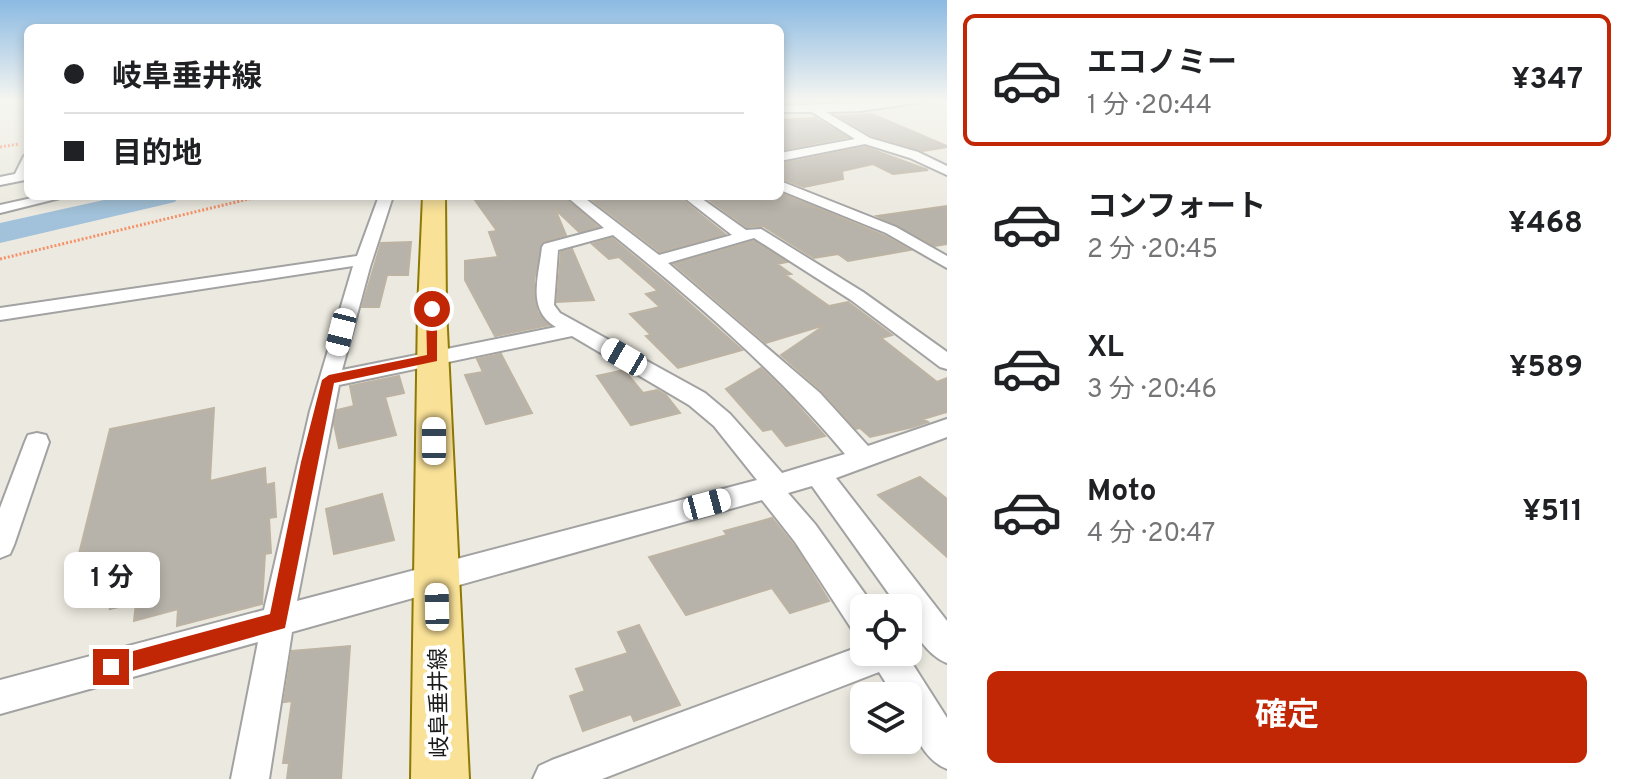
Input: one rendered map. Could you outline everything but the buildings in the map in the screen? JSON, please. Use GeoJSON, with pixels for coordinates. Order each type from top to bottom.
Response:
{"type":"FeatureCollection","features":[{"type":"Feature","properties":{"kind":"main road","name":"岐阜垂井線"},"geometry":{"type":"LineString","coordinates":[[434,200],[433,358],[440,779]]}},
{"type":"Feature","properties":{"kind":"street"},"geometry":{"type":"LineString","coordinates":[[862,137],[914,155],[947,171]]}},
{"type":"Feature","properties":{"kind":"street"},"geometry":{"type":"LineString","coordinates":[[784,156],[866,140]]}},
{"type":"Feature","properties":{"kind":"street"},"geometry":{"type":"LineString","coordinates":[[914,155],[936,153]]}},
{"type":"Feature","properties":{"kind":"street"},"geometry":{"type":"LineString","coordinates":[[0,181],[20,177],[24,168]]}},
{"type":"Feature","properties":{"kind":"street"},"geometry":{"type":"LineString","coordinates":[[784,187],[891,230],[947,263]]}},
{"type":"Feature","properties":{"kind":"street"},"geometry":{"type":"LineString","coordinates":[[0,209],[42,200]]}},
{"type":"Feature","properties":{"kind":"street"},"geometry":{"type":"LineString","coordinates":[[250,779],[308,462],[362,260],[384,200]]}},
{"type":"Feature","properties":{"kind":"street"},"geometry":{"type":"LineString","coordinates":[[578,200],[656,261],[812,399],[864,459]]}},
{"type":"Feature","properties":{"kind":"street"},"geometry":{"type":"LineString","coordinates":[[694,200],[744,236]]}},
{"type":"Feature","properties":{"kind":"street"},"geometry":{"type":"LineString","coordinates":[[616,229],[550,247],[545,305],[553,317],[697,399],[722,420],[850,599]]}},
{"type":"Feature","properties":{"kind":"street"},"geometry":{"type":"LineString","coordinates":[[656,261],[756,232],[857,296],[947,362]]}},
{"type":"Feature","properties":{"kind":"street"},"geometry":{"type":"LineString","coordinates":[[0,314],[362,260]]}},
{"type":"Feature","properties":{"kind":"street"},"geometry":{"type":"LineString","coordinates":[[329,380],[575,329]]}},
{"type":"Feature","properties":{"kind":"street"},"geometry":{"type":"LineString","coordinates":[[0,697],[818,474],[947,428]]}},
{"type":"Feature","properties":{"kind":"street"},"geometry":{"type":"LineString","coordinates":[[0,545],[37,442]]}},
{"type":"Feature","properties":{"kind":"street"},"geometry":{"type":"LineString","coordinates":[[818,474],[947,647]]}},
{"type":"Feature","properties":{"kind":"street"},"geometry":{"type":"LineString","coordinates":[[552,779],[850,666]]}},
{"type":"Feature","properties":{"kind":"street"},"geometry":{"type":"LineString","coordinates":[[895,666],[947,751]]}},
{"type":"Feature","properties":{"kind":"path"},"geometry":{"type":"LineString","coordinates":[[0,147],[24,144]]}},
{"type":"Feature","properties":{"kind":"path"},"geometry":{"type":"LineString","coordinates":[[0,259],[244,200]]}},
{"type":"Feature","properties":{"kind":"waterway"},"geometry":{"type":"LineString","coordinates":[[0,233],[146,200]]}},
{"type":"Feature","properties":{"kind":"route"},"geometry":{"type":"LineString","coordinates":[[111,667],[278,621],[308,462],[329,380],[433,358],[432,309]]}}]}
